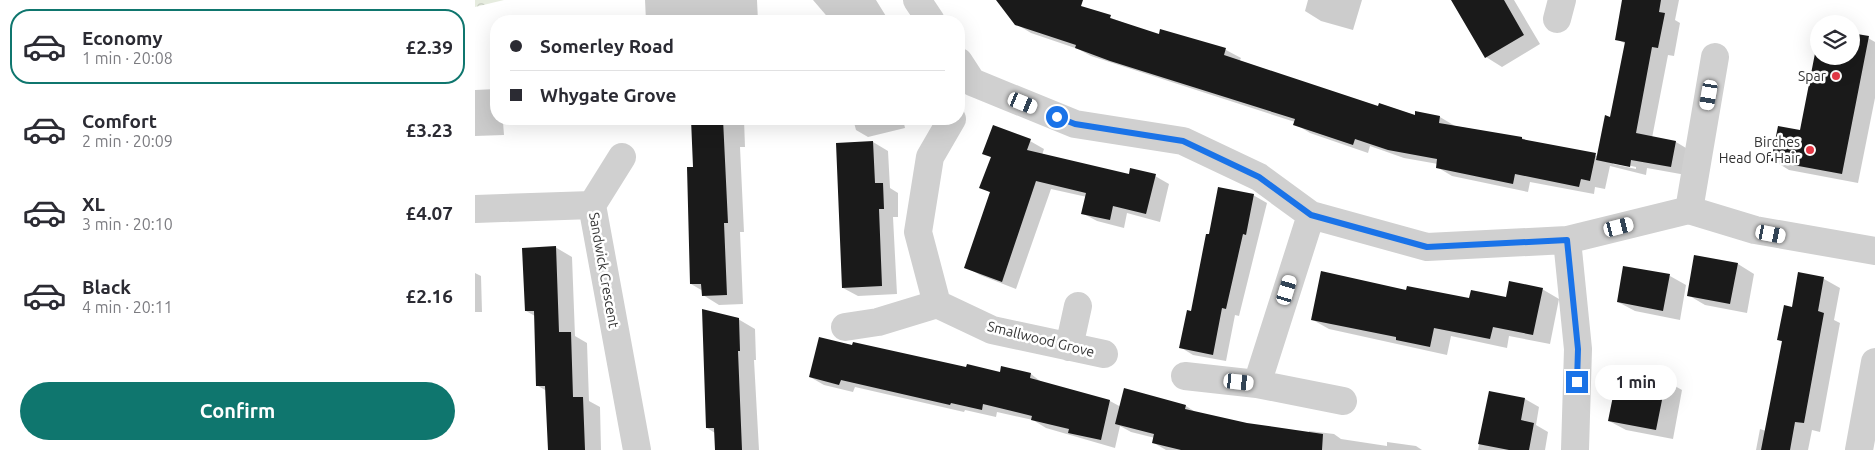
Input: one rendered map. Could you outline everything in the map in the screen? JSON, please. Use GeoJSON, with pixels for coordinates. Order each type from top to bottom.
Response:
{"type":"FeatureCollection","features":[{"type":"Feature","properties":{"kind":"street"},"geometry":{"type":"LineString","coordinates":[[917,0],[927,15]]}},
{"type":"Feature","properties":{"kind":"street"},"geometry":{"type":"LineString","coordinates":[[1689,210],[1715,57]]}},
{"type":"Feature","properties":{"kind":"street"},"geometry":{"type":"LineString","coordinates":[[965,72],[1075,124],[1183,141],[1259,177],[1311,215],[1427,247],[1567,240],[1689,210],[1755,230],[1875,251]]}},
{"type":"Feature","properties":{"kind":"street"},"geometry":{"type":"LineString","coordinates":[[845,328],[878,322],[937,304],[918,232],[930,157],[949,125]]}},
{"type":"Feature","properties":{"kind":"street"},"geometry":{"type":"LineString","coordinates":[[592,205],[622,157]]}},
{"type":"Feature","properties":{"kind":"street","name":"Sandwick Crescent"},"geometry":{"type":"LineString","coordinates":[[475,210],[592,205],[637,450]]}},
{"type":"Feature","properties":{"kind":"street"},"geometry":{"type":"LineString","coordinates":[[1257,384],[1311,215]]}},
{"type":"Feature","properties":{"kind":"street"},"geometry":{"type":"LineString","coordinates":[[1567,240],[1578,349],[1575,450]]}},
{"type":"Feature","properties":{"kind":"street","name":"Smallwood Grove"},"geometry":{"type":"LineString","coordinates":[[937,304],[992,330],[1104,354]]}},
{"type":"Feature","properties":{"kind":"street"},"geometry":{"type":"LineString","coordinates":[[1069,347],[1078,306]]}},
{"type":"Feature","properties":{"kind":"street"},"geometry":{"type":"LineString","coordinates":[[1859,450],[1870,419],[1875,362]]}},
{"type":"Feature","properties":{"kind":"street"},"geometry":{"type":"LineString","coordinates":[[1185,376],[1257,384],[1343,401]]}},
{"type":"Feature","properties":{"kind":"green space"},"geometry":{"type":"Polygon","coordinates":[[[475,0],[504,0],[475,7],[475,0]]]}},
{"type":"Feature","properties":{"kind":"building"},"geometry":{"type":"Polygon","coordinates":[[[996,0],[1083,0],[1081,6],[1111,15],[1110,18],[1159,34],[1160,29],[1226,48],[1224,55],[1378,106],[1379,103],[1415,115],[1415,111],[1440,116],[1439,123],[1522,137],[1522,139],[1596,153],[1590,181],[1581,179],[1579,187],[1515,174],[1513,184],[1436,168],[1437,159],[1388,150],[1355,139],[1353,145],[1293,125],[1295,119],[1110,61],[1075,48],[1076,45],[1015,25],[996,0]]]}},
{"type":"Feature","properties":{"kind":"building"},"geometry":{"type":"Polygon","coordinates":[[[1451,0],[1504,0],[1524,35],[1485,58],[1451,0]]]}},
{"type":"Feature","properties":{"kind":"building"},"geometry":{"type":"Polygon","coordinates":[[[1622,0],[1661,0],[1659,12],[1665,13],[1658,48],[1652,47],[1636,133],[1676,141],[1671,167],[1631,160],[1630,167],[1596,160],[1605,115],[1610,117],[1625,42],[1615,40],[1622,0]]]}},
{"type":"Feature","properties":{"kind":"building"},"geometry":{"type":"Polygon","coordinates":[[[1860,34],[1869,36],[1842,174],[1771,161],[1778,126],[1800,130],[1813,65],[1860,65],[1860,34]]]}},
{"type":"Feature","properties":{"kind":"building"},"geometry":{"type":"Polygon","coordinates":[[[691,125],[723,125],[728,223],[724,223],[727,295],[702,296],[701,284],[690,284],[687,167],[693,167],[691,125]]]}},
{"type":"Feature","properties":{"kind":"building"},"geometry":{"type":"Polygon","coordinates":[[[993,125],[1031,139],[1027,150],[1129,174],[1130,168],[1156,174],[1146,214],[1113,206],[1110,220],[1081,214],[1086,193],[1036,181],[1002,282],[964,268],[990,192],[979,188],[991,157],[982,154],[993,125]]]}},
{"type":"Feature","properties":{"kind":"building"},"geometry":{"type":"Polygon","coordinates":[[[873,141],[875,183],[883,183],[884,209],[879,209],[882,286],[842,288],[836,143],[873,141]]]}},
{"type":"Feature","properties":{"kind":"building"},"geometry":{"type":"Polygon","coordinates":[[[1218,187],[1254,194],[1246,235],[1243,234],[1226,309],[1222,308],[1213,355],[1179,348],[1187,310],[1191,311],[1206,234],[1209,234],[1218,187]]]}},
{"type":"Feature","properties":{"kind":"building"},"geometry":{"type":"Polygon","coordinates":[[[556,246],[559,332],[571,332],[573,397],[583,397],[585,450],[548,450],[545,386],[536,386],[534,311],[525,311],[522,248],[556,246]]]}},
{"type":"Feature","properties":{"kind":"building"},"geometry":{"type":"Polygon","coordinates":[[[1694,255],[1738,263],[1730,304],[1687,296],[1694,255]]]}},
{"type":"Feature","properties":{"kind":"building"},"geometry":{"type":"Polygon","coordinates":[[[1623,266],[1670,274],[1663,311],[1617,302],[1623,266]]]}},
{"type":"Feature","properties":{"kind":"building"},"geometry":{"type":"Polygon","coordinates":[[[1321,271],[1406,290],[1407,286],[1469,298],[1471,290],[1506,297],[1509,281],[1543,288],[1533,335],[1493,327],[1490,339],[1434,328],[1430,347],[1396,340],[1396,337],[1311,320],[1321,271]]]}},
{"type":"Feature","properties":{"kind":"building"},"geometry":{"type":"Polygon","coordinates":[[[1798,272],[1824,277],[1818,311],[1824,313],[1804,423],[1795,422],[1790,450],[1761,450],[1782,341],[1777,340],[1784,305],[1792,307],[1798,272]]]}},
{"type":"Feature","properties":{"kind":"building"},"geometry":{"type":"Polygon","coordinates":[[[702,309],[739,318],[740,351],[738,351],[742,450],[715,450],[714,428],[706,428],[702,309]]]}},
{"type":"Feature","properties":{"kind":"building"},"geometry":{"type":"Polygon","coordinates":[[[819,337],[852,345],[853,342],[966,367],[967,364],[1000,372],[1001,366],[1031,373],[1030,378],[1110,400],[1101,440],[1068,433],[1069,429],[1031,420],[1032,416],[983,404],[982,410],[951,403],[950,405],[841,380],[839,385],[809,377],[819,337]]]}},
{"type":"Feature","properties":{"kind":"building"},"geometry":{"type":"Polygon","coordinates":[[[1618,371],[1666,380],[1656,430],[1608,421],[1618,371]]]}},
{"type":"Feature","properties":{"kind":"building"},"geometry":{"type":"Polygon","coordinates":[[[1124,388],[1186,405],[1185,409],[1247,423],[1323,434],[1322,450],[1181,450],[1152,443],[1154,434],[1115,424],[1124,388]]]}},
{"type":"Feature","properties":{"kind":"building"},"geometry":{"type":"Polygon","coordinates":[[[1489,391],[1525,398],[1521,420],[1534,423],[1529,450],[1509,450],[1478,444],[1489,391]]]}},
{"type":"Feature","properties":{"kind":"place","name":"Spar"},"geometry":{"type":"Point","coordinates":[1836,76]}},
{"type":"Feature","properties":{"kind":"place","name":"Birches Head Of Hair"},"geometry":{"type":"Point","coordinates":[1810,150]}},
{"type":"Feature","properties":{"kind":"route"},"geometry":{"type":"LineString","coordinates":[[1057,117],[1075,124],[1183,141],[1259,177],[1311,215],[1427,247],[1567,240],[1578,349],[1577,382]]}}]}
